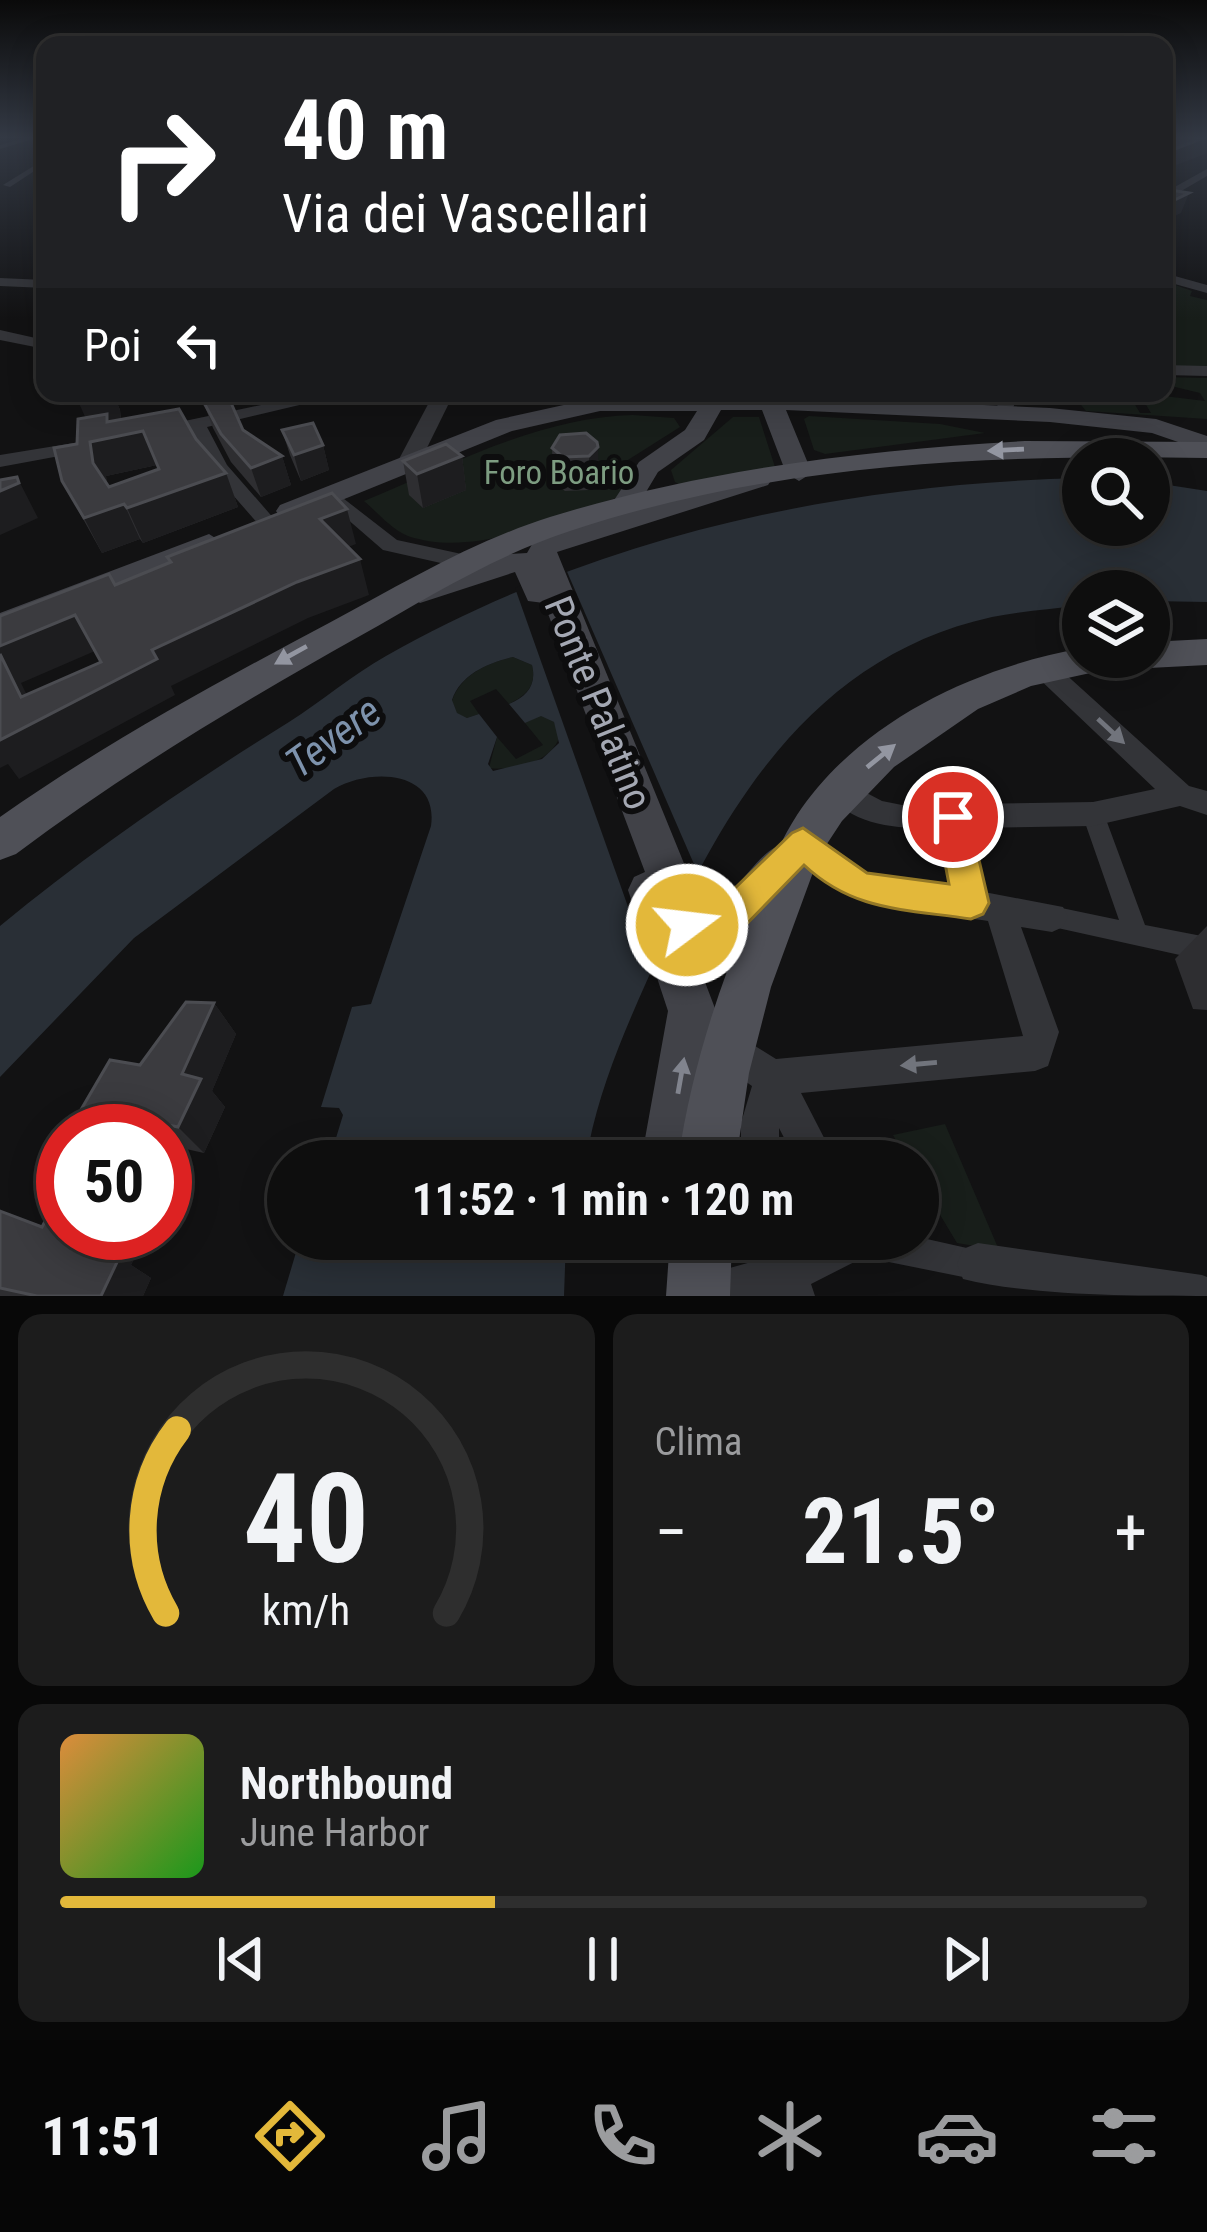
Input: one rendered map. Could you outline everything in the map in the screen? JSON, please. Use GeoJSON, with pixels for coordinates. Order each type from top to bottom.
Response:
{"type":"FeatureCollection","features":[{"type":"Feature","properties":{"kind":"main road"},"geometry":{"type":"LineString","coordinates":[[0,625],[410,461],[559,409],[646,402]]}},
{"type":"Feature","properties":{"kind":"main road"},"geometry":{"type":"LineString","coordinates":[[623,508],[648,467],[695,435],[714,402]]}},
{"type":"Feature","properties":{"kind":"main road"},"geometry":{"type":"LineString","coordinates":[[770,402],[800,473]]}},
{"type":"Feature","properties":{"kind":"main road"},"geometry":{"type":"LineString","coordinates":[[1007,402],[1156,426],[1207,447]]}},
{"type":"Feature","properties":{"kind":"main road"},"geometry":{"type":"LineString","coordinates":[[0,841],[233,688],[463,562],[623,508],[759,478],[1010,449],[1207,447]]}},
{"type":"Feature","properties":{"kind":"main road","name":"Ponte Palatino"},"geometry":{"type":"LineString","coordinates":[[672,1140],[690,1029],[687,992],[536,565],[544,547],[562,539],[759,478]]}},
{"type":"Feature","properties":{"kind":"main road","name":"Ponte Palatino"},"geometry":{"type":"LineString","coordinates":[[395,602],[514,560],[536,565]]}},
{"type":"Feature","properties":{"kind":"main road","name":"Ponte Palatino"},"geometry":{"type":"LineString","coordinates":[[536,565],[684,919],[693,930],[721,927],[803,843]]}},
{"type":"Feature","properties":{"kind":"main road"},"geometry":{"type":"LineString","coordinates":[[1170,654],[1207,652]]}},
{"type":"Feature","properties":{"kind":"main road"},"geometry":{"type":"LineString","coordinates":[[716,1140],[751,1063],[747,978],[803,843],[842,791],[942,709],[980,688],[1062,665]]}},
{"type":"Feature","properties":{"kind":"main road"},"geometry":{"type":"LineString","coordinates":[[685,1260],[698,1296]]}},
{"type":"Feature","properties":{"kind":"main road"},"geometry":{"type":"LineString","coordinates":[[698,1296],[700,1260]]}},
{"type":"Feature","properties":{"kind":"street"},"geometry":{"type":"LineString","coordinates":[[1173,280],[1207,289]]}},
{"type":"Feature","properties":{"kind":"street"},"geometry":{"type":"LineString","coordinates":[[0,282],[36,284]]}},
{"type":"Feature","properties":{"kind":"street"},"geometry":{"type":"LineString","coordinates":[[0,335],[35,342]]}},
{"type":"Feature","properties":{"kind":"street"},"geometry":{"type":"LineString","coordinates":[[1173,370],[1207,371]]}},
{"type":"Feature","properties":{"kind":"street"},"geometry":{"type":"LineString","coordinates":[[134,437],[298,402]]}},
{"type":"Feature","properties":{"kind":"street"},"geometry":{"type":"LineString","coordinates":[[410,461],[440,402]]}},
{"type":"Feature","properties":{"kind":"street"},"geometry":{"type":"LineString","coordinates":[[196,423],[219,467],[266,521]]}},
{"type":"Feature","properties":{"kind":"street"},"geometry":{"type":"LineString","coordinates":[[6,460],[112,441]]}},
{"type":"Feature","properties":{"kind":"street"},"geometry":{"type":"LineString","coordinates":[[330,494],[390,545],[463,562]]}},
{"type":"Feature","properties":{"kind":"street"},"geometry":{"type":"LineString","coordinates":[[1042,668],[1194,799]]}},
{"type":"Feature","properties":{"kind":"street"},"geometry":{"type":"LineString","coordinates":[[842,791],[891,816],[1093,814],[1194,799]]}},
{"type":"Feature","properties":{"kind":"street"},"geometry":{"type":"LineString","coordinates":[[1093,814],[1136,933]]}},
{"type":"Feature","properties":{"kind":"street"},"geometry":{"type":"LineString","coordinates":[[751,1063],[1035,1054],[1042,1032],[985,906],[953,817]]}},
{"type":"Feature","properties":{"kind":"street"},"geometry":{"type":"LineString","coordinates":[[803,843],[839,875],[863,888],[1052,917],[1207,949]]}},
{"type":"Feature","properties":{"kind":"street"},"geometry":{"type":"LineString","coordinates":[[751,1063],[760,1140]]}},
{"type":"Feature","properties":{"kind":"street"},"geometry":{"type":"LineString","coordinates":[[751,1063],[803,1140]]}},
{"type":"Feature","properties":{"kind":"street"},"geometry":{"type":"LineString","coordinates":[[939,1256],[1130,1291],[1202,1296]]}},
{"type":"Feature","properties":{"kind":"street"},"geometry":{"type":"LineString","coordinates":[[698,1296],[786,1270]]}},
{"type":"Feature","properties":{"kind":"green space"},"geometry":{"type":"Polygon","coordinates":[[[1173,284],[1207,300],[1207,368],[1173,368],[1173,284]]]}},
{"type":"Feature","properties":{"kind":"green space"},"geometry":{"type":"Polygon","coordinates":[[[1173,377],[1207,378],[1207,419],[1086,411],[1079,402],[1133,402],[1140,413],[1151,413],[1144,402],[1173,402],[1173,397],[1205,401],[1200,393],[1173,386],[1173,377]]]}},
{"type":"Feature","properties":{"kind":"green space","name":"Foro Boario"},"geometry":{"type":"Polygon","coordinates":[[[633,415],[674,418],[680,427],[620,465],[627,484],[619,497],[542,525],[488,539],[434,542],[402,533],[364,501],[529,434],[563,424],[633,415]]]}},
{"type":"Feature","properties":{"kind":"green space"},"geometry":{"type":"Polygon","coordinates":[[[733,417],[759,417],[775,467],[684,487],[675,482],[671,470],[733,417]]]}},
{"type":"Feature","properties":{"kind":"green space"},"geometry":{"type":"Polygon","coordinates":[[[804,419],[940,424],[985,433],[825,454],[814,450],[804,419]]]}},
{"type":"Feature","properties":{"kind":"green space"},"geometry":{"type":"Polygon","coordinates":[[[513,657],[532,665],[532,684],[526,693],[509,704],[496,689],[470,701],[479,714],[467,718],[457,714],[452,701],[462,684],[485,666],[513,657]]]}},
{"type":"Feature","properties":{"kind":"green space"},"geometry":{"type":"Polygon","coordinates":[[[541,715],[554,722],[560,735],[549,752],[521,766],[489,768],[497,737],[516,759],[543,745],[525,723],[541,715]]]}},
{"type":"Feature","properties":{"kind":"green space"},"geometry":{"type":"Polygon","coordinates":[[[945,1124],[999,1250],[957,1243],[939,1213],[939,1140],[896,1140],[893,1135],[945,1124]]]}},
{"type":"Feature","properties":{"kind":"water","name":"Tevere"},"geometry":{"type":"Polygon","coordinates":[[[1062,479],[1062,546],[1170,546],[1170,485],[1207,491],[1207,602],[1170,601],[1170,570],[1062,570],[1062,608],[992,617],[931,636],[877,664],[829,699],[787,740],[750,787],[688,891],[630,1019],[590,1140],[335,1140],[343,1115],[339,1108],[321,1107],[352,1007],[371,1004],[431,826],[431,807],[424,793],[399,778],[382,776],[334,789],[134,938],[0,1077],[0,926],[141,819],[373,663],[467,614],[637,548],[812,505],[902,491],[1062,479]],[[513,657],[469,677],[452,700],[457,713],[467,718],[479,714],[497,737],[488,764],[493,771],[542,759],[559,743],[554,722],[541,716],[525,723],[509,704],[529,689],[532,665],[513,657]]]}},
{"type":"Feature","properties":{"kind":"water"},"geometry":{"type":"Polygon","coordinates":[[[294,1260],[565,1260],[564,1296],[283,1296],[294,1260]]]}},
{"type":"Feature","properties":{"kind":"pier"},"geometry":{"type":"Polygon","coordinates":[[[565,567],[700,878],[654,980],[515,588],[565,567]]]}},
{"type":"Feature","properties":{"kind":"building"},"geometry":{"type":"Polygon","coordinates":[[[204,402],[231,402],[243,430],[282,456],[251,468],[221,434],[204,402]]]}},
{"type":"Feature","properties":{"kind":"building"},"geometry":{"type":"Polygon","coordinates":[[[179,409],[196,439],[226,473],[84,518],[62,481],[54,448],[77,444],[78,419],[107,414],[107,422],[179,409]],[[143,431],[90,442],[93,463],[109,487],[159,469],[143,431]]]}},
{"type":"Feature","properties":{"kind":"building"},"geometry":{"type":"Polygon","coordinates":[[[313,423],[323,445],[294,455],[282,430],[313,423]]]}},
{"type":"Feature","properties":{"kind":"building"},"geometry":{"type":"Polygon","coordinates":[[[586,433],[598,447],[589,456],[563,457],[552,448],[560,435],[586,433]]]}},
{"type":"Feature","properties":{"kind":"building"},"geometry":{"type":"Polygon","coordinates":[[[446,444],[462,456],[417,474],[403,461],[446,444]]]}},
{"type":"Feature","properties":{"kind":"building"},"geometry":{"type":"Polygon","coordinates":[[[17,477],[19,483],[0,491],[0,480],[17,477]]]}},
{"type":"Feature","properties":{"kind":"building"},"geometry":{"type":"Polygon","coordinates":[[[332,493],[347,509],[320,519],[360,559],[297,582],[152,650],[157,659],[0,740],[0,654],[21,697],[101,662],[75,615],[0,646],[0,616],[109,574],[115,585],[171,562],[167,557],[332,493]]]}},
{"type":"Feature","properties":{"kind":"building"},"geometry":{"type":"Polygon","coordinates":[[[186,1002],[214,1003],[182,1074],[201,1079],[189,1104],[84,1104],[110,1060],[140,1065],[186,1002]]]}},
{"type":"Feature","properties":{"kind":"building"},"geometry":{"type":"Polygon","coordinates":[[[0,1211],[36,1225],[36,1260],[118,1260],[101,1296],[37,1296],[0,1288],[0,1211]]]}},
{"type":"Feature","properties":{"kind":"route"},"geometry":{"type":"LineString","coordinates":[[687,925],[700,932],[718,928],[803,843],[839,875],[863,888],[971,903],[953,817]]}}]}
